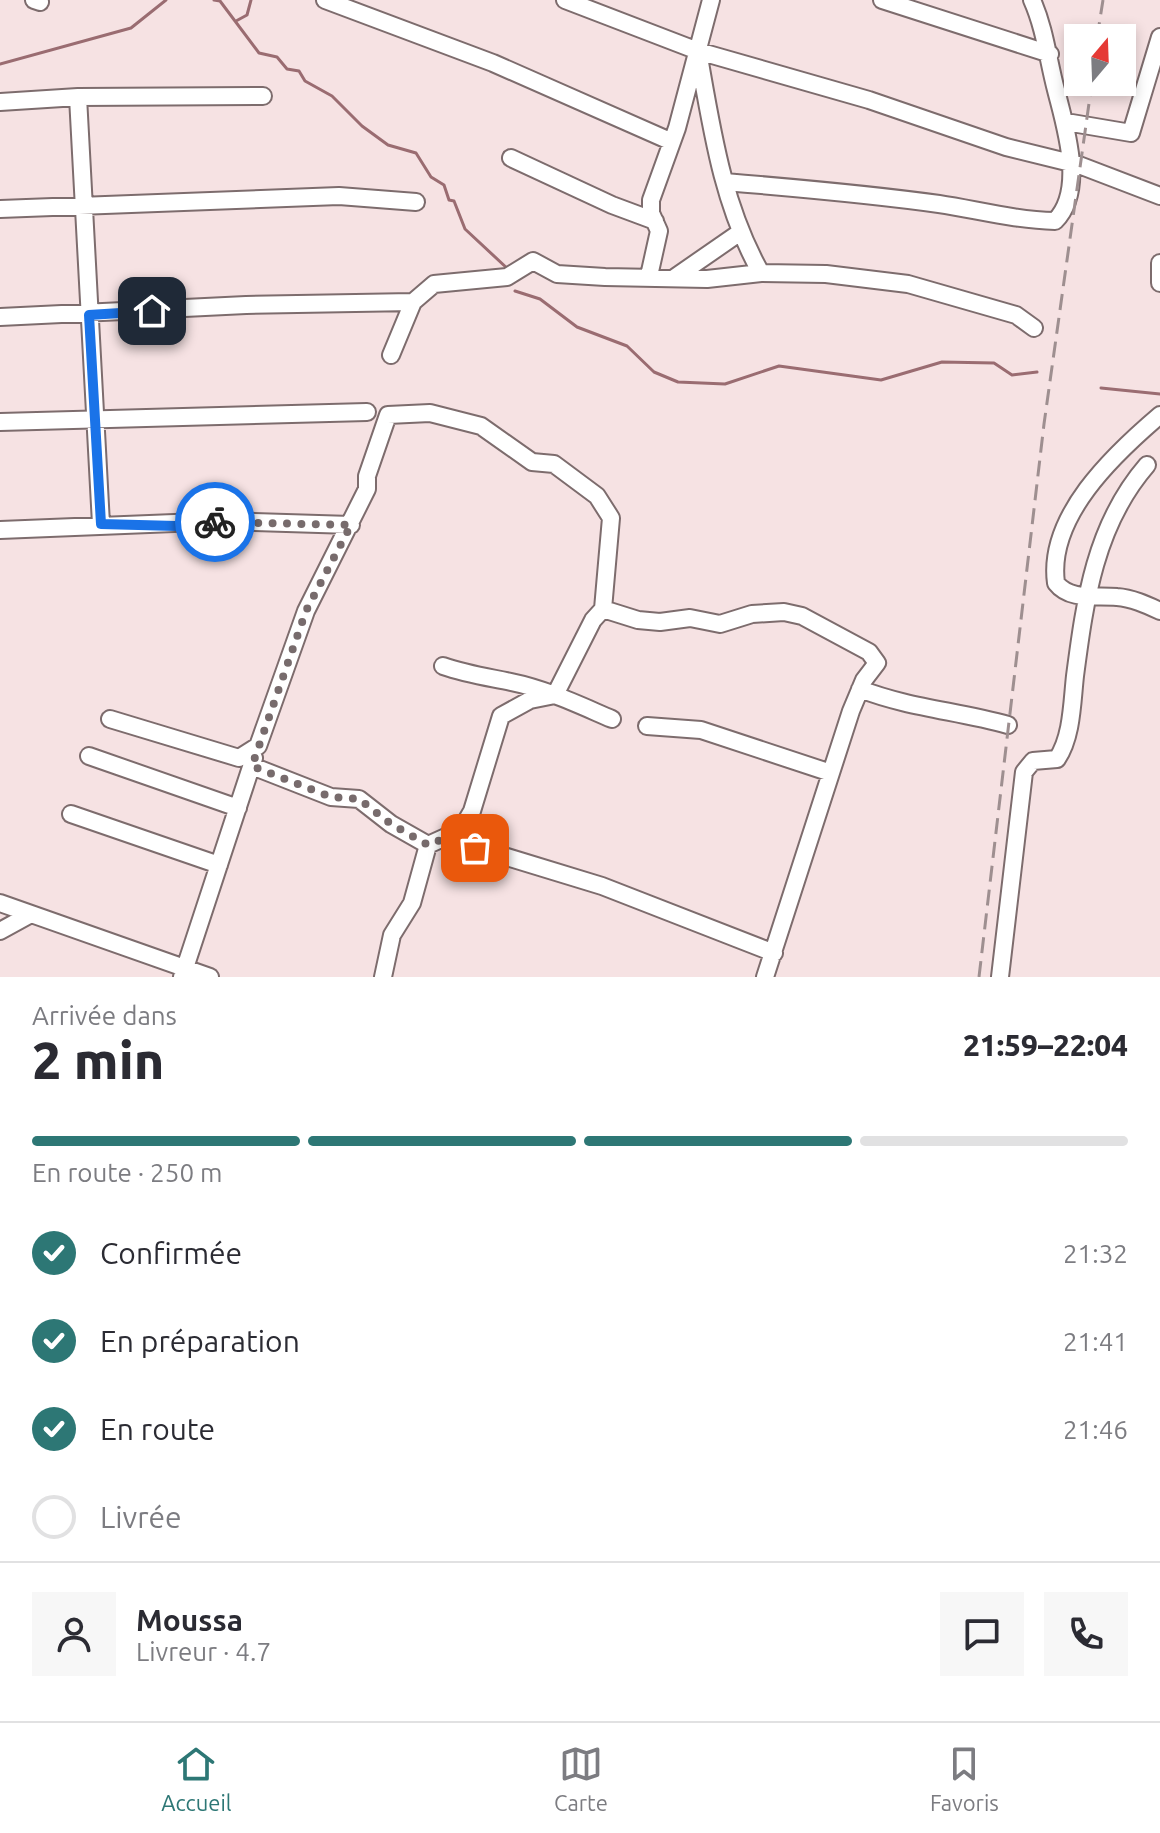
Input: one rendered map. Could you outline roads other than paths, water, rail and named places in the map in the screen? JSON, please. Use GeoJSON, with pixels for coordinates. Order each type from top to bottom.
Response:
{"type":"FeatureCollection","features":[{"type":"Feature","properties":{"kind":"street"},"geometry":{"type":"LineString","coordinates":[[325,0],[493,63],[670,141]]}},
{"type":"Feature","properties":{"kind":"street"},"geometry":{"type":"LineString","coordinates":[[565,0],[698,51],[869,100],[1006,147],[1071,163],[1160,196]]}},
{"type":"Feature","properties":{"kind":"street"},"geometry":{"type":"LineString","coordinates":[[649,276],[659,231],[651,213],[651,200],[711,0]]}},
{"type":"Feature","properties":{"kind":"street"},"geometry":{"type":"LineString","coordinates":[[882,0],[1050,54]]}},
{"type":"Feature","properties":{"kind":"street"},"geometry":{"type":"LineString","coordinates":[[725,182],[837,191],[943,204],[1023,220],[1055,221],[1061,215],[1070,185],[1071,163],[1066,122],[1056,92],[1050,54],[1032,0]]}},
{"type":"Feature","properties":{"kind":"street"},"geometry":{"type":"LineString","coordinates":[[1066,122],[1131,133],[1160,37]]}},
{"type":"Feature","properties":{"kind":"street"},"geometry":{"type":"LineString","coordinates":[[698,51],[718,163],[739,233],[761,273]]}},
{"type":"Feature","properties":{"kind":"street"},"geometry":{"type":"LineString","coordinates":[[0,102],[78,97],[263,96]]}},
{"type":"Feature","properties":{"kind":"street"},"geometry":{"type":"LineString","coordinates":[[78,97],[101,524]]}},
{"type":"Feature","properties":{"kind":"street"},"geometry":{"type":"LineString","coordinates":[[511,158],[612,205],[655,221]]}},
{"type":"Feature","properties":{"kind":"street"},"geometry":{"type":"LineString","coordinates":[[0,209],[339,196],[416,202]]}},
{"type":"Feature","properties":{"kind":"street"},"geometry":{"type":"LineString","coordinates":[[674,278],[739,233]]}},
{"type":"Feature","properties":{"kind":"street"},"geometry":{"type":"LineString","coordinates":[[391,355],[413,302],[434,284],[507,277],[533,261],[557,274],[674,278],[761,273],[826,274],[908,284],[1016,315],[1034,328]]}},
{"type":"Feature","properties":{"kind":"street"},"geometry":{"type":"LineString","coordinates":[[1160,263],[1160,283]]}},
{"type":"Feature","properties":{"kind":"street"},"geometry":{"type":"LineString","coordinates":[[0,317],[246,305],[413,302]]}},
{"type":"Feature","properties":{"kind":"street"},"geometry":{"type":"LineString","coordinates":[[0,422],[367,412]]}},
{"type":"Feature","properties":{"kind":"street"},"geometry":{"type":"LineString","coordinates":[[184,972],[306,611],[367,489],[367,476],[388,415],[430,413],[467,421],[495,433],[532,462],[554,464],[604,505],[611,518],[603,609],[593,620],[555,695]]}},
{"type":"Feature","properties":{"kind":"street"},"geometry":{"type":"LineString","coordinates":[[1160,415],[1091,486],[1055,548],[1056,583],[1066,591],[1085,597],[1119,597],[1160,611]]}},
{"type":"Feature","properties":{"kind":"street"},"geometry":{"type":"LineString","coordinates":[[1000,977],[1024,772],[1033,761],[1057,759],[1061,753],[1071,714],[1085,597],[1116,507],[1147,465]]}},
{"type":"Feature","properties":{"kind":"street"},"geometry":{"type":"LineString","coordinates":[[0,530],[101,524],[176,526],[287,521],[351,525]]}},
{"type":"Feature","properties":{"kind":"street"},"geometry":{"type":"LineString","coordinates":[[603,609],[660,622],[690,618],[720,624],[752,614],[784,612],[802,616],[869,652],[877,663],[860,689],[765,977]]}},
{"type":"Feature","properties":{"kind":"street"},"geometry":{"type":"LineString","coordinates":[[443,666],[479,678],[513,682],[555,695],[612,719]]}},
{"type":"Feature","properties":{"kind":"street"},"geometry":{"type":"LineString","coordinates":[[860,689],[928,711],[956,711],[1008,725]]}},
{"type":"Feature","properties":{"kind":"street"},"geometry":{"type":"LineString","coordinates":[[428,845],[461,830],[472,811],[501,716],[530,700],[555,695]]}},
{"type":"Feature","properties":{"kind":"street"},"geometry":{"type":"LineString","coordinates":[[110,719],[239,758],[258,746]]}},
{"type":"Feature","properties":{"kind":"street"},"geometry":{"type":"LineString","coordinates":[[647,726],[701,730],[831,773]]}},
{"type":"Feature","properties":{"kind":"street"},"geometry":{"type":"LineString","coordinates":[[89,756],[238,808]]}},
{"type":"Feature","properties":{"kind":"street"},"geometry":{"type":"LineString","coordinates":[[252,766],[331,797],[359,799],[391,824],[428,845]]}},
{"type":"Feature","properties":{"kind":"street"},"geometry":{"type":"LineString","coordinates":[[71,814],[219,865]]}},
{"type":"Feature","properties":{"kind":"street"},"geometry":{"type":"LineString","coordinates":[[445,838],[602,886],[774,953]]}},
{"type":"Feature","properties":{"kind":"street"},"geometry":{"type":"LineString","coordinates":[[383,977],[392,935],[412,903],[428,845]]}},
{"type":"Feature","properties":{"kind":"street"},"geometry":{"type":"LineString","coordinates":[[0,903],[184,972],[210,977]]}},
{"type":"Feature","properties":{"kind":"street"},"geometry":{"type":"LineString","coordinates":[[0,931],[31,914]]}},
{"type":"Feature","properties":{"kind":"waterway"},"geometry":{"type":"LineString","coordinates":[[0,64],[131,28],[166,0]]}},
{"type":"Feature","properties":{"kind":"waterway"},"geometry":{"type":"LineString","coordinates":[[214,0],[220,1],[259,53],[277,57],[287,69],[299,71],[305,81],[332,96],[362,126],[388,145],[416,153],[431,177],[444,185],[465,229],[509,270]]}},
{"type":"Feature","properties":{"kind":"waterway"},"geometry":{"type":"LineString","coordinates":[[236,21],[247,15],[251,0]]}},
{"type":"Feature","properties":{"kind":"waterway"},"geometry":{"type":"LineString","coordinates":[[515,291],[540,299],[577,327],[627,346],[654,372],[678,382],[725,384],[779,366],[881,380],[942,362],[994,363],[1012,375],[1037,372]]}},
{"type":"Feature","properties":{"kind":"waterway"},"geometry":{"type":"LineString","coordinates":[[1101,388],[1160,394]]}},
{"type":"Feature","properties":{"kind":"railway"},"geometry":{"type":"LineString","coordinates":[[1099,24],[1103,0]]}},
{"type":"Feature","properties":{"kind":"railway"},"geometry":{"type":"LineString","coordinates":[[979,977],[1044,424],[1090,96]]}}]}
